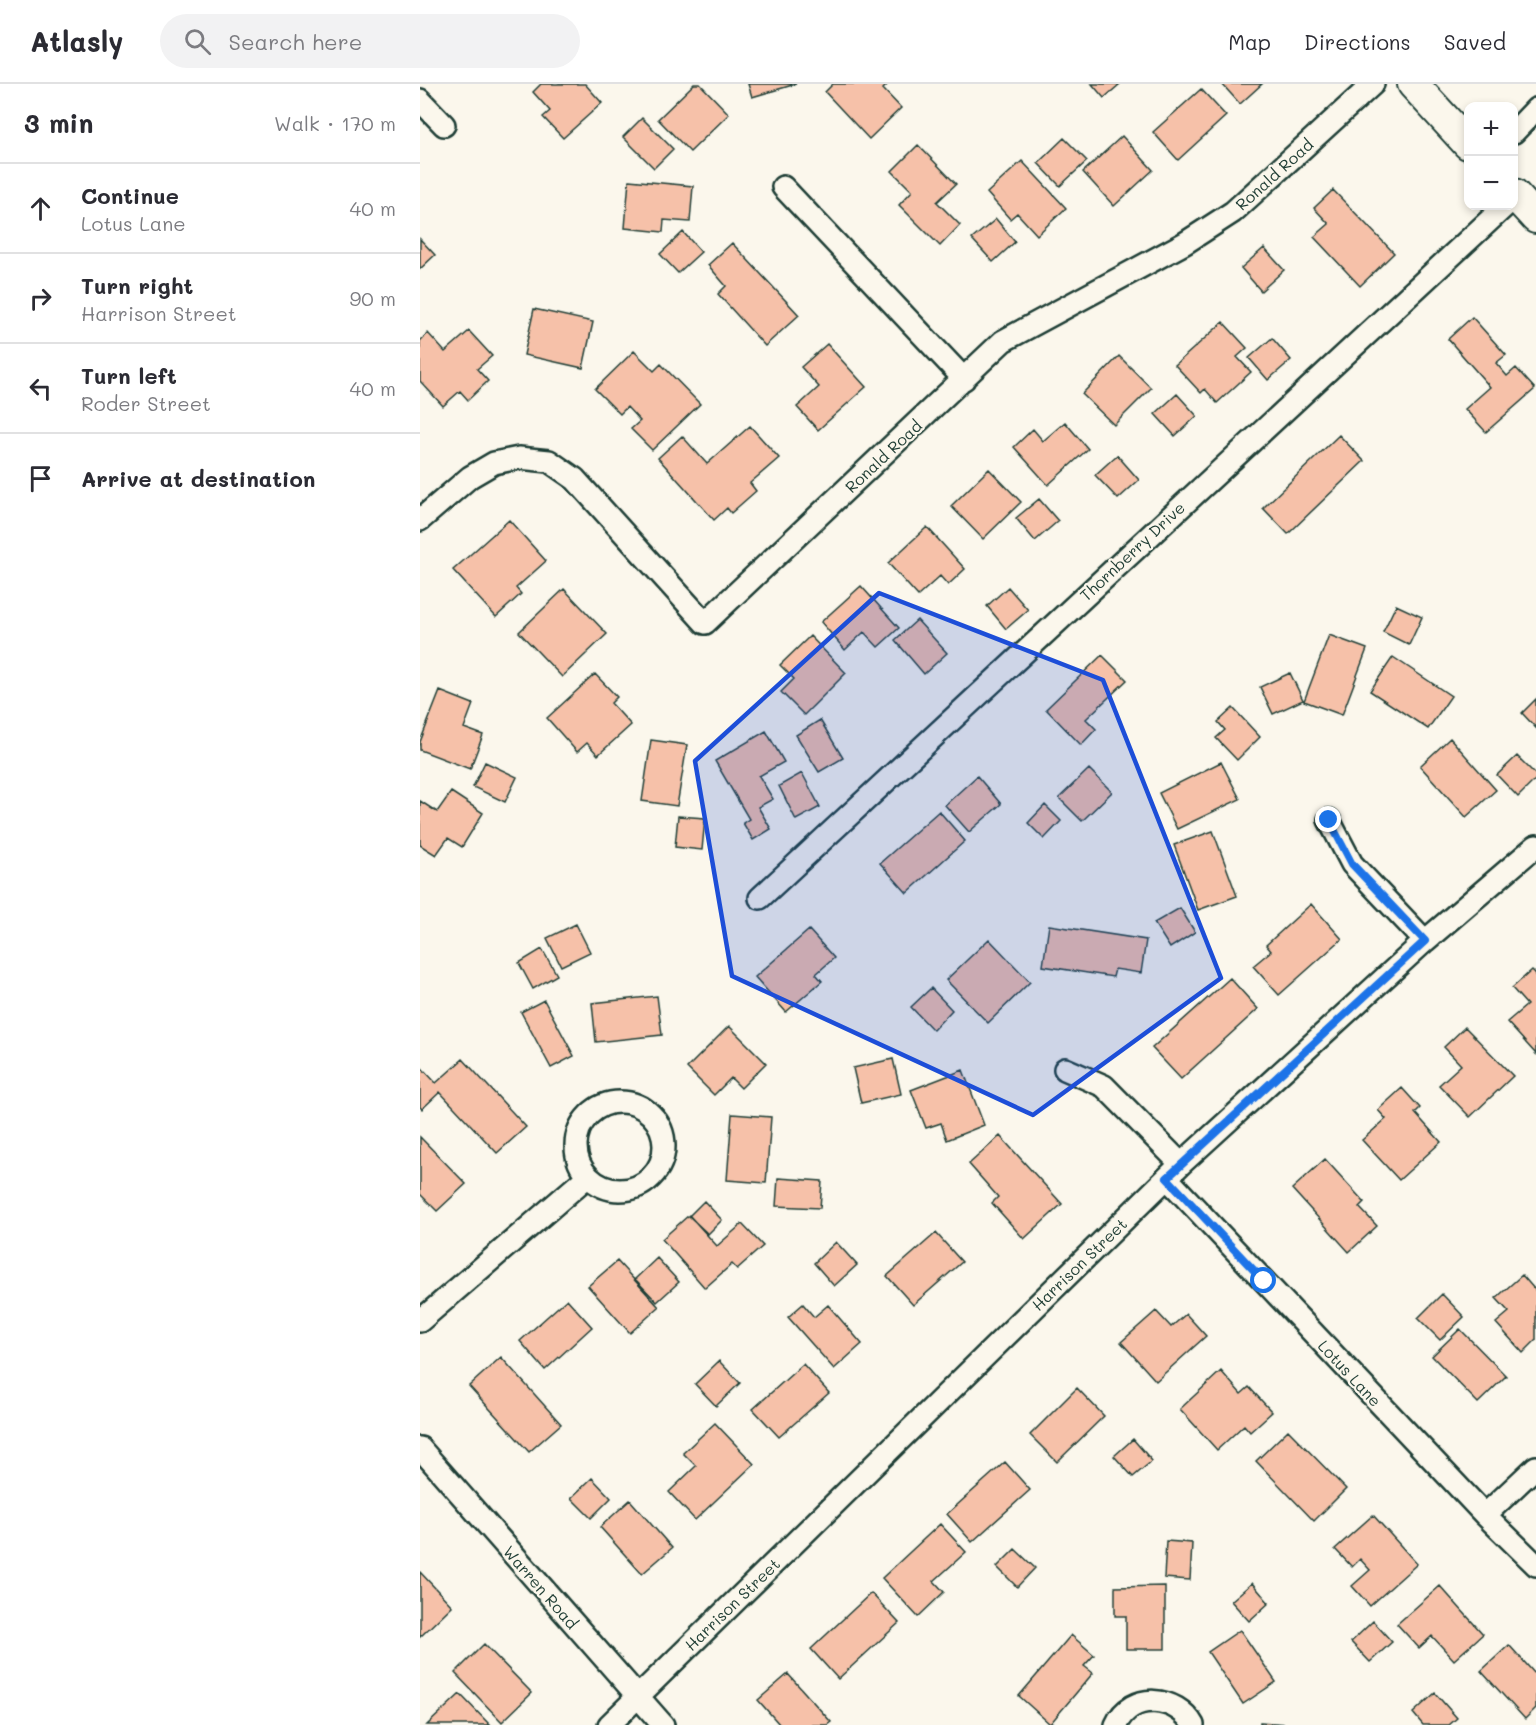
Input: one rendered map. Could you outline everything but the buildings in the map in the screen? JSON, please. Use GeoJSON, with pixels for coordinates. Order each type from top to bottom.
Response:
{"type":"FeatureCollection","features":[{"type":"Feature","properties":{"kind":"main road"},"geometry":{"type":"LineString","coordinates":[[1413,84],[1464,140]]}},
{"type":"Feature","properties":{"kind":"main road"},"geometry":{"type":"LineString","coordinates":[[1518,203],[1536,218]]}},
{"type":"Feature","properties":{"kind":"street","name":"Ronald Road"},"geometry":{"type":"LineString","coordinates":[[420,520],[470,477],[494,463],[519,458],[549,461],[575,479],[705,623],[1004,341],[1185,243],[1233,212],[1373,84]]}},
{"type":"Feature","properties":{"kind":"street"},"geometry":{"type":"LineString","coordinates":[[420,99],[444,125]]}},
{"type":"Feature","properties":{"kind":"street"},"geometry":{"type":"LineString","coordinates":[[1518,128],[1536,109]]}},
{"type":"Feature","properties":{"kind":"street"},"geometry":{"type":"LineString","coordinates":[[783,187],[964,379]]}},
{"type":"Feature","properties":{"kind":"street","name":"Thornberry Drive"},"geometry":{"type":"LineString","coordinates":[[760,898],[1499,210]]}},
{"type":"Feature","properties":{"kind":"street"},"geometry":{"type":"LineString","coordinates":[[1329,820],[1352,864],[1425,941]]}},
{"type":"Feature","properties":{"kind":"street","name":"Harrison Street"},"geometry":{"type":"LineString","coordinates":[[609,1725],[1174,1171],[1425,941],[1536,846]]}},
{"type":"Feature","properties":{"kind":"street","name":"Lotus Lane"},"geometry":{"type":"LineString","coordinates":[[1065,1069],[1104,1086],[1174,1171],[1485,1515],[1536,1565]]}},
{"type":"Feature","properties":{"kind":"street"},"geometry":{"type":"LineString","coordinates":[[620,1102],[634,1104],[647,1110],[657,1121],[663,1134],[665,1149],[661,1163],[653,1176],[642,1184],[628,1189],[613,1189],[599,1185],[588,1176],[580,1163],[576,1149],[578,1135],[584,1122],[593,1111],[606,1104],[620,1102]]}},
{"type":"Feature","properties":{"kind":"street"},"geometry":{"type":"LineString","coordinates":[[420,1321],[588,1176]]}},
{"type":"Feature","properties":{"kind":"street","name":"Warren Road"},"geometry":{"type":"LineString","coordinates":[[420,1448],[663,1725]]}},
{"type":"Feature","properties":{"kind":"street"},"geometry":{"type":"LineString","coordinates":[[1485,1515],[1536,1467]]}},
{"type":"Feature","properties":{"kind":"street"},"geometry":{"type":"LineString","coordinates":[[1116,1725],[1129,1709],[1143,1703],[1157,1701],[1172,1704],[1184,1712],[1194,1725]]}},
{"type":"Feature","properties":{"kind":"highlighted area"},"geometry":{"type":"Polygon","coordinates":[[[879,593],[1103,680],[1221,978],[1033,1115],[732,976],[695,761],[879,593]]]}},
{"type":"Feature","properties":{"kind":"route"},"geometry":{"type":"LineString","coordinates":[[1264,1281],[1167,1178],[1425,941],[1352,864],[1329,820]]}}]}
